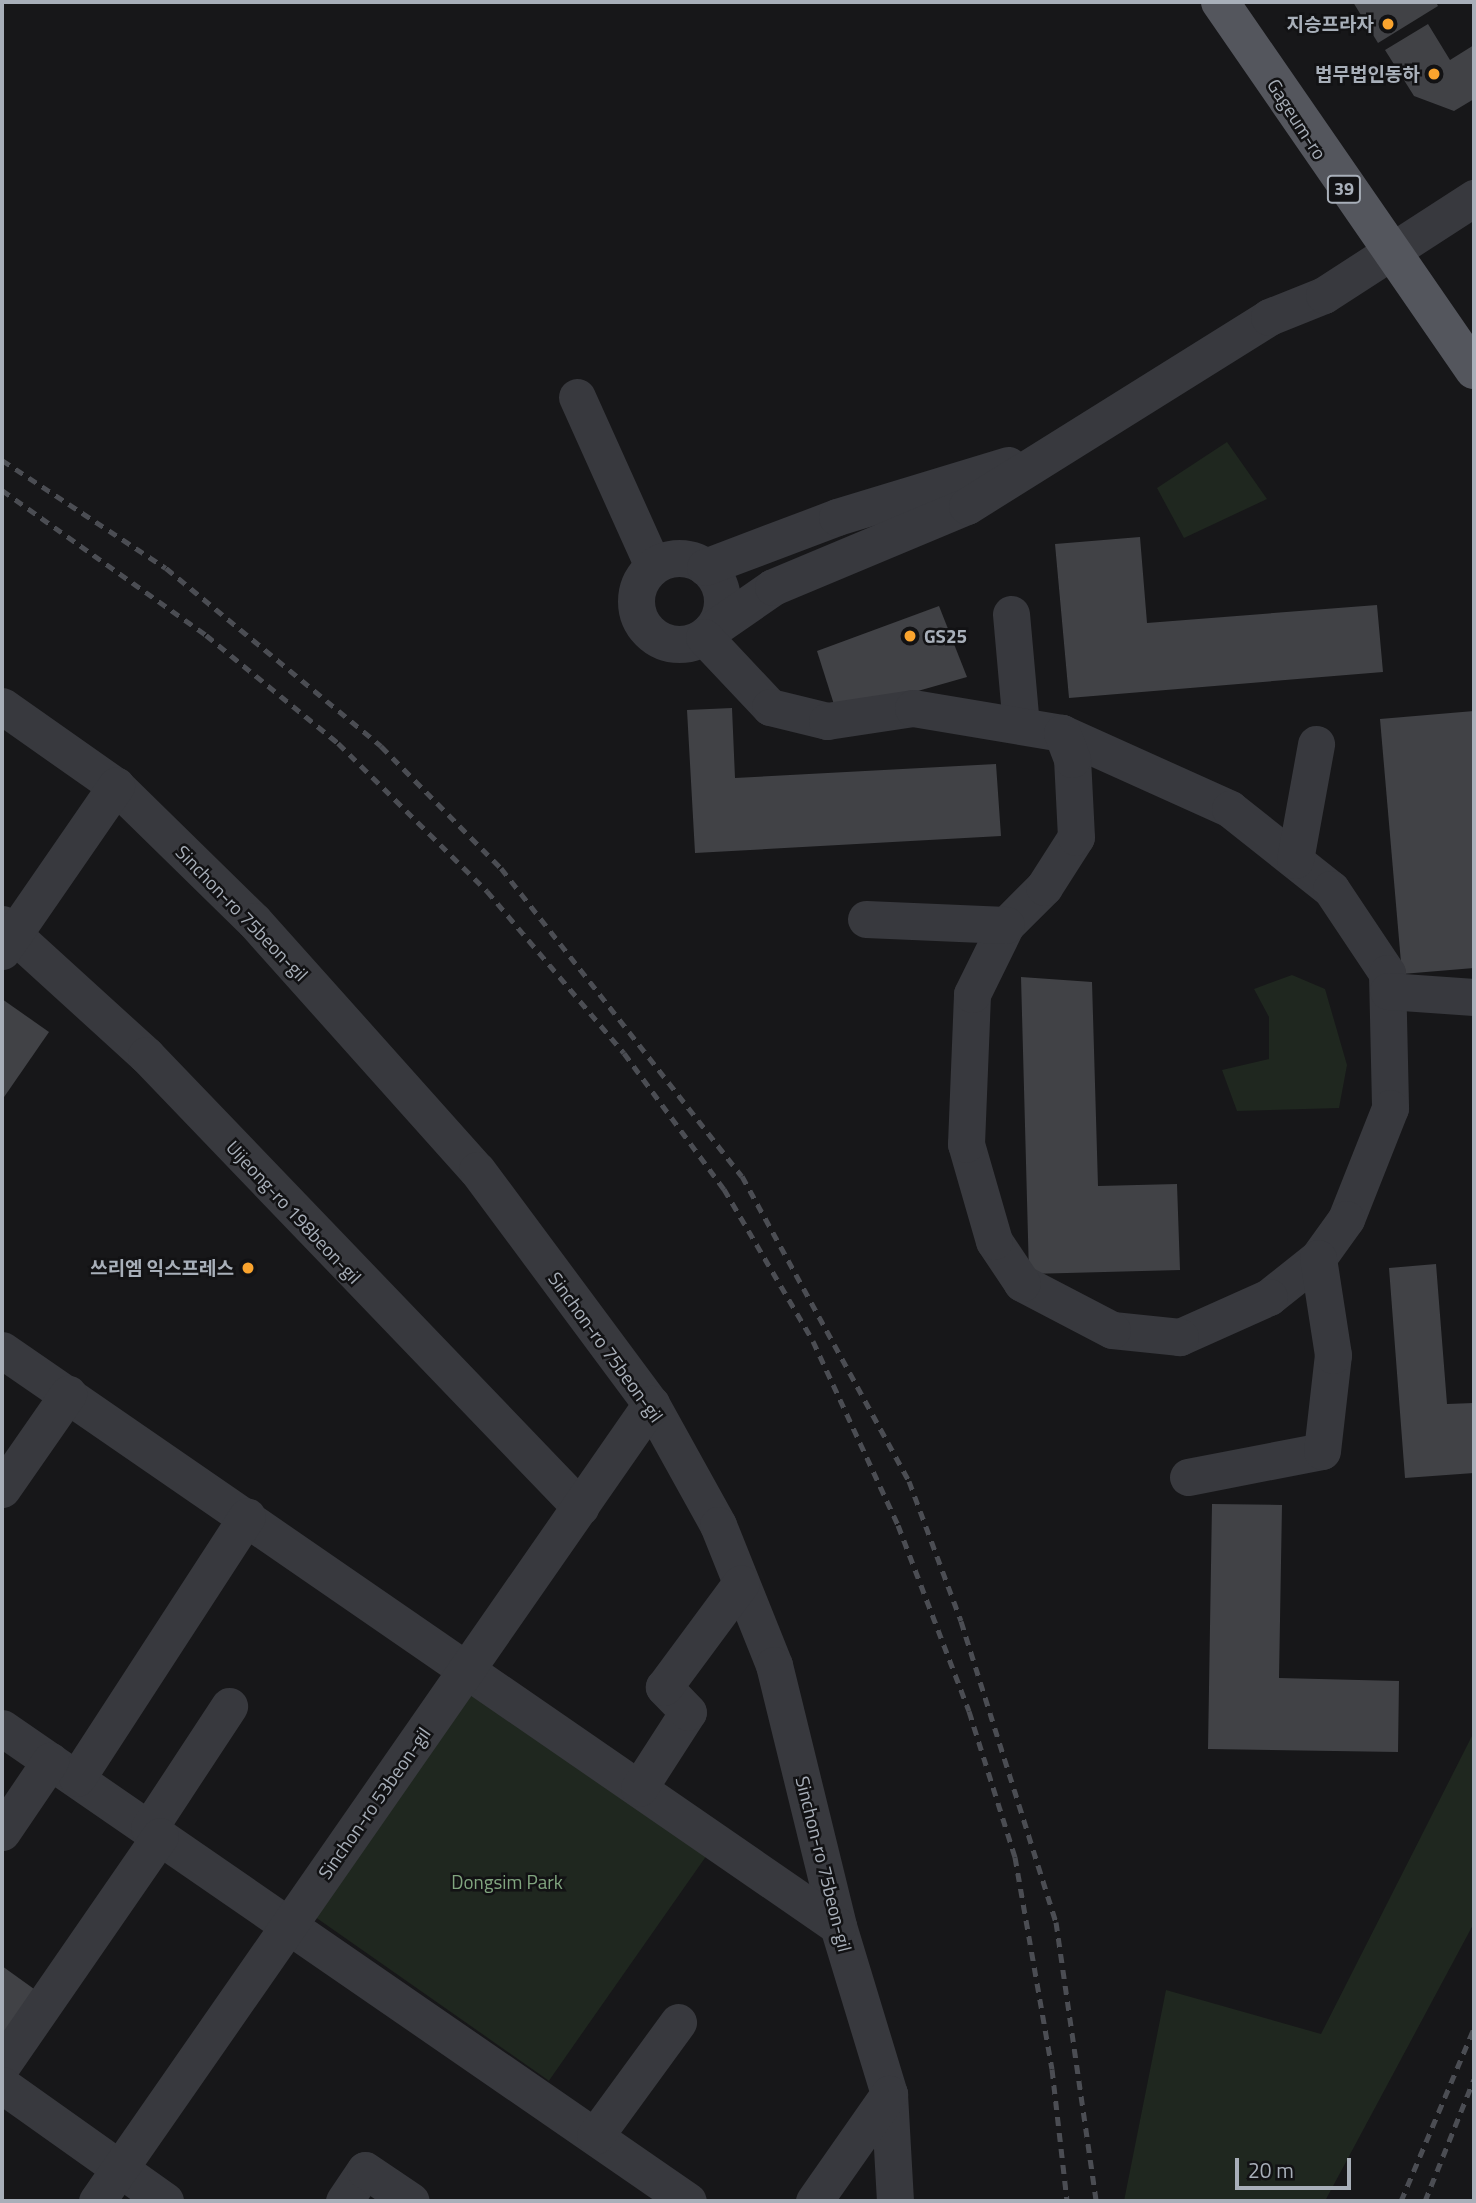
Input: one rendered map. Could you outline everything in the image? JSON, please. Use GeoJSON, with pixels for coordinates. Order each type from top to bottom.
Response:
{"type":"FeatureCollection","features":[{"type":"Feature","properties":{"kind":"main road","name":"Gageum-ro"},"geometry":{"type":"LineString","coordinates":[[1220,2],[1390,254],[1474,370]]}},
{"type":"Feature","properties":{"kind":"street"},"geometry":{"type":"LineString","coordinates":[[1056,451],[837,517],[705,567],[674,558],[653,566],[637,591],[640,620],[649,632],[675,645],[707,634],[773,587],[967,506],[1056,451],[1269,317],[1324,295],[1474,198]]}},
{"type":"Feature","properties":{"kind":"street"},"geometry":{"type":"LineString","coordinates":[[577,397],[653,566]]}},
{"type":"Feature","properties":{"kind":"street"},"geometry":{"type":"LineString","coordinates":[[705,567],[721,591],[719,618],[707,634]]}},
{"type":"Feature","properties":{"kind":"street"},"geometry":{"type":"LineString","coordinates":[[1011,614],[1021,724]]}},
{"type":"Feature","properties":{"kind":"street"},"geometry":{"type":"LineString","coordinates":[[707,634],[771,707],[827,721],[914,708],[1062,733],[1230,809],[1331,888],[1387,973],[1390,1108],[1346,1219],[1318,1258],[1269,1297],[1180,1336],[1112,1330],[1022,1283],[995,1241],[966,1144],[972,994],[1006,925],[1044,887],[1076,836],[1072,759],[1062,733]]}},
{"type":"Feature","properties":{"kind":"street","name":"Sinchon-ro 75beon-gil"},"geometry":{"type":"LineString","coordinates":[[2,706],[116,786],[254,921],[477,1170],[651,1404],[718,1525],[774,1665],[838,1926],[889,2094],[895,2201]]}},
{"type":"Feature","properties":{"kind":"street"},"geometry":{"type":"LineString","coordinates":[[1296,860],[1315,744]]}},
{"type":"Feature","properties":{"kind":"street"},"geometry":{"type":"LineString","coordinates":[[6,936],[116,786]]}},
{"type":"Feature","properties":{"kind":"street"},"geometry":{"type":"LineString","coordinates":[[866,919],[1006,925]]}},
{"type":"Feature","properties":{"kind":"street","name":"Uijeong-ro 198beon-gil"},"geometry":{"type":"LineString","coordinates":[[6,936],[146,1055],[580,1507]]}},
{"type":"Feature","properties":{"kind":"street"},"geometry":{"type":"LineString","coordinates":[[1388,992],[1474,998]]}},
{"type":"Feature","properties":{"kind":"street"},"geometry":{"type":"LineString","coordinates":[[1188,1476],[1322,1451],[1333,1355],[1318,1258]]}},
{"type":"Feature","properties":{"kind":"street"},"geometry":{"type":"LineString","coordinates":[[2,1350],[247,1516],[838,1926]]}},
{"type":"Feature","properties":{"kind":"street"},"geometry":{"type":"LineString","coordinates":[[2,1489],[68,1394]]}},
{"type":"Feature","properties":{"kind":"street","name":"Sinchon-ro 53beon-gil"},"geometry":{"type":"LineString","coordinates":[[97,2201],[651,1404]]}},
{"type":"Feature","properties":{"kind":"street"},"geometry":{"type":"LineString","coordinates":[[2,1832],[63,1769],[247,1516]]}},
{"type":"Feature","properties":{"kind":"street"},"geometry":{"type":"LineString","coordinates":[[639,1788],[688,1712],[664,1687],[741,1583]]}},
{"type":"Feature","properties":{"kind":"street"},"geometry":{"type":"LineString","coordinates":[[2,2065],[154,1832],[229,1706]]}},
{"type":"Feature","properties":{"kind":"street"},"geometry":{"type":"LineString","coordinates":[[2,1728],[290,1924],[688,2201]]}},
{"type":"Feature","properties":{"kind":"street"},"geometry":{"type":"LineString","coordinates":[[594,2136],[678,2022]]}},
{"type":"Feature","properties":{"kind":"street"},"geometry":{"type":"LineString","coordinates":[[2,2085],[165,2201]]}},
{"type":"Feature","properties":{"kind":"street"},"geometry":{"type":"LineString","coordinates":[[814,2201],[889,2094]]}},
{"type":"Feature","properties":{"kind":"street"},"geometry":{"type":"LineString","coordinates":[[344,2201],[365,2170],[411,2201]]}},
{"type":"Feature","properties":{"kind":"green space"},"geometry":{"type":"Polygon","coordinates":[[[1227,442],[1267,499],[1184,538],[1157,488],[1227,442]]]}},
{"type":"Feature","properties":{"kind":"green space"},"geometry":{"type":"Polygon","coordinates":[[[1292,975],[1325,989],[1347,1065],[1339,1108],[1237,1111],[1222,1070],[1269,1059],[1269,1017],[1254,989],[1292,975]]]}},
{"type":"Feature","properties":{"kind":"green space","name":"Dongsim Park"},"geometry":{"type":"Polygon","coordinates":[[[470,1686],[708,1853],[549,2081],[311,1914],[470,1686]]]}},
{"type":"Feature","properties":{"kind":"green space"},"geometry":{"type":"Polygon","coordinates":[[[1474,1732],[1474,1923],[1325,2201],[1124,2201],[1166,1990],[1321,2034],[1474,1732]]]}},
{"type":"Feature","properties":{"kind":"building","name":"지승프라자"},"geometry":{"type":"Polygon","coordinates":[[[1353,2],[1436,2],[1438,6],[1378,43],[1353,2]]]}},
{"type":"Feature","properties":{"kind":"building"},"geometry":{"type":"Polygon","coordinates":[[[1428,24],[1450,60],[1474,45],[1474,99],[1454,111],[1414,96],[1385,50],[1428,24]]]}},
{"type":"Feature","properties":{"kind":"building"},"geometry":{"type":"Polygon","coordinates":[[[1140,537],[1147,623],[1377,605],[1383,672],[1069,698],[1055,544],[1140,537]]]}},
{"type":"Feature","properties":{"kind":"building"},"geometry":{"type":"Polygon","coordinates":[[[939,606],[967,677],[837,714],[817,651],[939,606]]]}},
{"type":"Feature","properties":{"kind":"building"},"geometry":{"type":"Polygon","coordinates":[[[732,708],[735,778],[996,764],[1001,836],[695,853],[687,710],[732,708]]]}},
{"type":"Feature","properties":{"kind":"building"},"geometry":{"type":"Polygon","coordinates":[[[1474,711],[1474,968],[1402,974],[1380,719],[1474,711]]]}},
{"type":"Feature","properties":{"kind":"building"},"geometry":{"type":"Polygon","coordinates":[[[1021,977],[1092,982],[1098,1186],[1177,1184],[1180,1270],[1029,1274],[1021,977]]]}},
{"type":"Feature","properties":{"kind":"building"},"geometry":{"type":"Polygon","coordinates":[[[2,999],[49,1032],[2,1100],[2,999]]]}},
{"type":"Feature","properties":{"kind":"building"},"geometry":{"type":"Polygon","coordinates":[[[1436,1264],[1447,1404],[1474,1403],[1474,1473],[1405,1478],[1389,1268],[1436,1264]]]}},
{"type":"Feature","properties":{"kind":"building"},"geometry":{"type":"Polygon","coordinates":[[[1212,1504],[1282,1505],[1279,1678],[1399,1681],[1398,1752],[1208,1749],[1212,1504]]]}},
{"type":"Feature","properties":{"kind":"building"},"geometry":{"type":"Polygon","coordinates":[[[2,1966],[41,1994],[2,2049],[2,1966]]]}},
{"type":"Feature","properties":{"kind":"railway"},"geometry":{"type":"LineString","coordinates":[[2,460],[166,568],[381,746],[501,868],[742,1176],[909,1481],[961,1621],[1056,1922],[1096,2201]]}},
{"type":"Feature","properties":{"kind":"railway"},"geometry":{"type":"LineString","coordinates":[[2,490],[206,635],[338,743],[487,891],[624,1053],[724,1189],[813,1341],[898,1525],[969,1711],[1015,1857],[1052,2069],[1067,2201]]}},
{"type":"Feature","properties":{"kind":"railway"},"geometry":{"type":"LineString","coordinates":[[1401,2201],[1474,2028]]}},
{"type":"Feature","properties":{"kind":"railway"},"geometry":{"type":"LineString","coordinates":[[1425,2201],[1474,2079]]}},
{"type":"Feature","properties":{"kind":"place","name":"지승프라자"},"geometry":{"type":"Point","coordinates":[1388,24]}},
{"type":"Feature","properties":{"kind":"place","name":"법무법인동하"},"geometry":{"type":"Point","coordinates":[1434,74]}},
{"type":"Feature","properties":{"kind":"place","name":"GS25"},"geometry":{"type":"Point","coordinates":[910,636]}},
{"type":"Feature","properties":{"kind":"place","name":"쓰리엠 익스프레스"},"geometry":{"type":"Point","coordinates":[248,1268]}}]}
